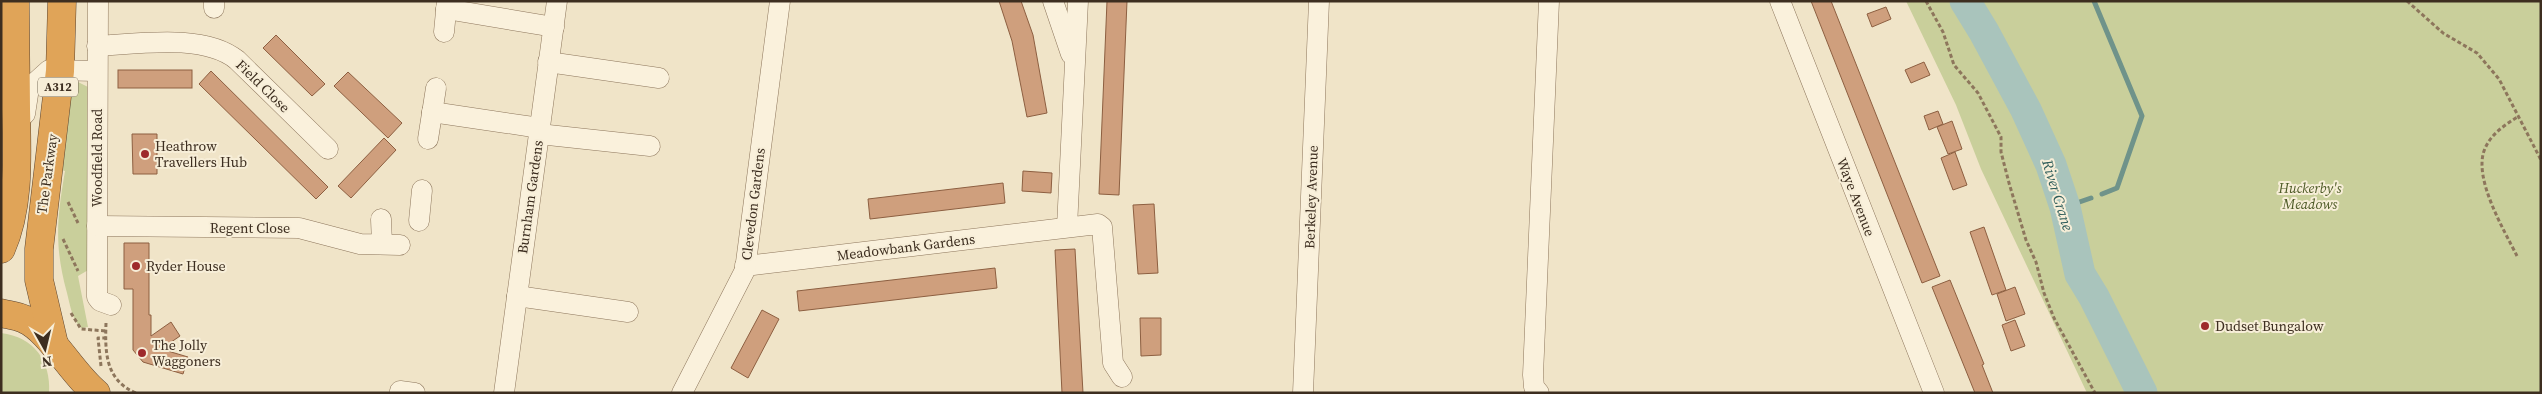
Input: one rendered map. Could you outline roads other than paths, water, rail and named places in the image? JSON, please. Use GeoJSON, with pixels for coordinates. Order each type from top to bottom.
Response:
{"type":"FeatureCollection","features":[{"type":"Feature","properties":{"kind":"highway"},"geometry":{"type":"LineString","coordinates":[[1,249],[8,235],[15,190],[17,152],[15,1]]}},
{"type":"Feature","properties":{"kind":"highway","name":"The Parkway"},"geometry":{"type":"LineString","coordinates":[[62,1],[60,71],[39,249],[39,280],[64,369],[62,393]]}},
{"type":"Feature","properties":{"kind":"highway"},"geometry":{"type":"LineString","coordinates":[[1,313],[26,320],[58,349],[83,382],[100,382]]}},
{"type":"Feature","properties":{"kind":"street","name":"Woodfield Road"},"geometry":{"type":"LineString","coordinates":[[98,1],[96,71],[97,226],[105,299]]}},
{"type":"Feature","properties":{"kind":"street","name":"Burnham Gardens"},"geometry":{"type":"LineString","coordinates":[[504,393],[557,1]]}},
{"type":"Feature","properties":{"kind":"street","name":"Clevedon Gardens"},"geometry":{"type":"LineString","coordinates":[[682,393],[745,266],[780,1]]}},
{"type":"Feature","properties":{"kind":"street"},"geometry":{"type":"LineString","coordinates":[[1053,1],[1074,65]]}},
{"type":"Feature","properties":{"kind":"street"},"geometry":{"type":"LineString","coordinates":[[1067,227],[1078,1]]}},
{"type":"Feature","properties":{"kind":"street","name":"Berkeley Avenue"},"geometry":{"type":"LineString","coordinates":[[1302,393],[1319,1]]}},
{"type":"Feature","properties":{"kind":"street"},"geometry":{"type":"LineString","coordinates":[[1539,393],[1534,387],[1533,376],[1549,1]]}},
{"type":"Feature","properties":{"kind":"street","name":"Waye Avenue"},"geometry":{"type":"LineString","coordinates":[[1780,1],[1934,393]]}},
{"type":"Feature","properties":{"kind":"street"},"geometry":{"type":"LineString","coordinates":[[444,32],[447,5],[554,27]]}},
{"type":"Feature","properties":{"kind":"street","name":"Field Close"},"geometry":{"type":"LineString","coordinates":[[97,46],[189,44],[223,51],[237,60],[328,149]]}},
{"type":"Feature","properties":{"kind":"street"},"geometry":{"type":"LineString","coordinates":[[548,62],[658,78]]}},
{"type":"Feature","properties":{"kind":"street"},"geometry":{"type":"LineString","coordinates":[[17,152],[30,88],[49,70],[96,71]]}},
{"type":"Feature","properties":{"kind":"street"},"geometry":{"type":"LineString","coordinates":[[428,139],[436,88]]}},
{"type":"Feature","properties":{"kind":"street"},"geometry":{"type":"LineString","coordinates":[[432,112],[539,131],[650,146]]}},
{"type":"Feature","properties":{"kind":"street"},"geometry":{"type":"LineString","coordinates":[[419,221],[422,190]]}},
{"type":"Feature","properties":{"kind":"street","name":"Regent Close"},"geometry":{"type":"LineString","coordinates":[[97,226],[299,228],[360,244],[391,245],[381,220]]}},
{"type":"Feature","properties":{"kind":"street","name":"Meadowbank Gardens"},"geometry":{"type":"LineString","coordinates":[[745,266],[1098,224],[1102,227],[1113,363],[1122,377]]}},
{"type":"Feature","properties":{"kind":"street"},"geometry":{"type":"LineString","coordinates":[[517,296],[628,312]]}},
{"type":"Feature","properties":{"kind":"waterway","name":"River Crane"},"geometry":{"type":"LineString","coordinates":[[1965,1],[2026,110],[2051,165],[2065,207],[2080,274],[2094,297],[2142,393]]}},
{"type":"Feature","properties":{"kind":"waterway"},"geometry":{"type":"LineString","coordinates":[[2094,1],[2142,116],[2117,188],[2102,194]]}},
{"type":"Feature","properties":{"kind":"waterway"},"geometry":{"type":"LineString","coordinates":[[2065,207],[2091,198]]}},
{"type":"Feature","properties":{"kind":"place","name":"Heathrow Travellers Hub"},"geometry":{"type":"Point","coordinates":[145,154]}},
{"type":"Feature","properties":{"kind":"place","name":"Ryder House"},"geometry":{"type":"Point","coordinates":[136,266]}},
{"type":"Feature","properties":{"kind":"place","name":"Dudset Bungalow"},"geometry":{"type":"Point","coordinates":[2205,326]}},
{"type":"Feature","properties":{"kind":"place","name":"The Jolly Waggoners"},"geometry":{"type":"Point","coordinates":[142,353]}},
{"type":"Feature","properties":{"kind":"park label","name":"Huckerby's Meadows"},"geometry":{"type":"Point","coordinates":[2310,196]}}]}
